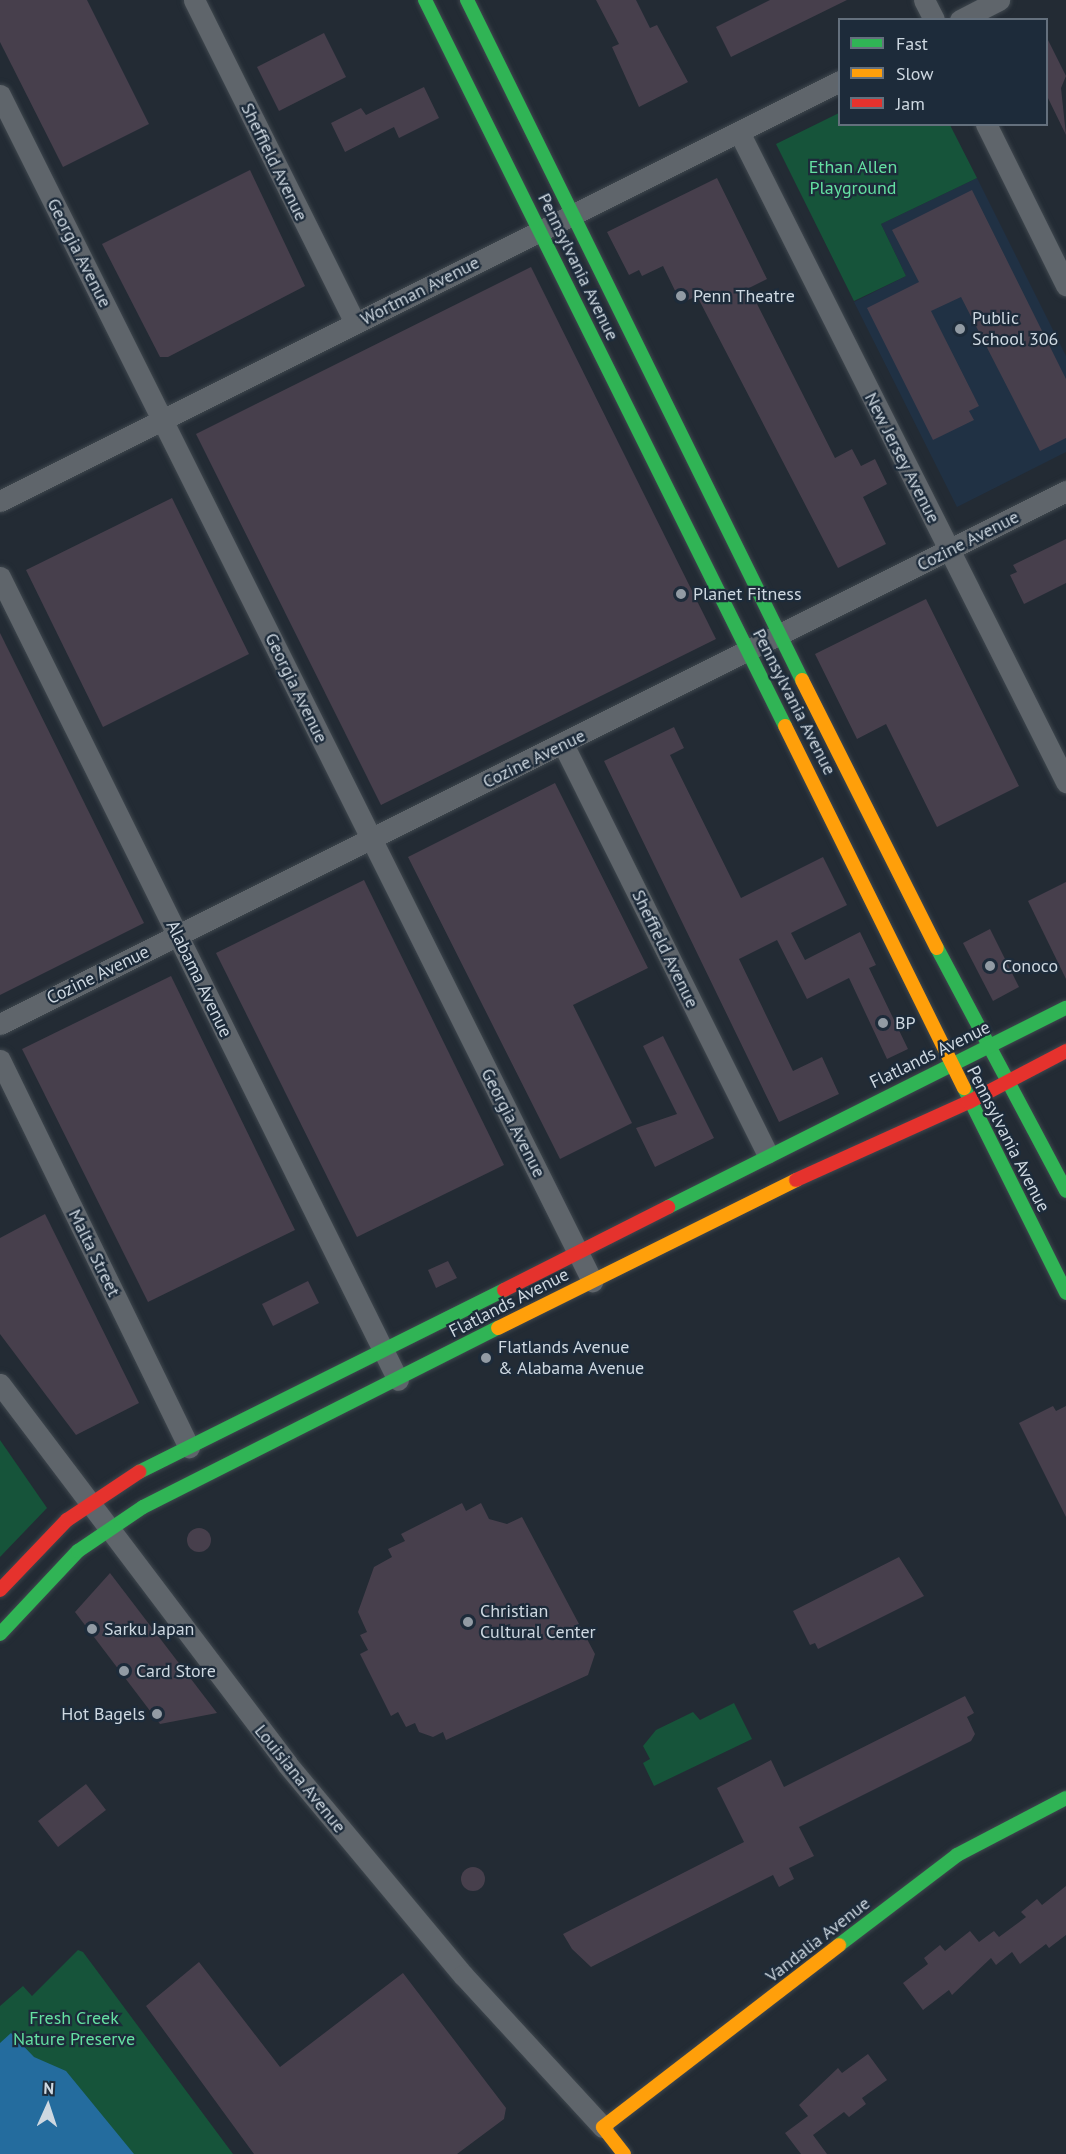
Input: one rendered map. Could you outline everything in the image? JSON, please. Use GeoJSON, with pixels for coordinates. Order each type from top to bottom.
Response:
{"type":"FeatureCollection","features":[{"type":"Feature","properties":{"kind":"main road","name":"Pennsylvania Avenue"},"geometry":{"type":"LineString","coordinates":[[425,0],[950,1066],[1066,1293]]}},
{"type":"Feature","properties":{"kind":"main road","name":"Pennsylvania Avenue"},"geometry":{"type":"LineString","coordinates":[[467,0],[987,1047],[1009,1081],[1066,1191]]}},
{"type":"Feature","properties":{"kind":"main road","name":"Flatlands Avenue"},"geometry":{"type":"LineString","coordinates":[[0,1590],[67,1520],[189,1447],[384,1350],[767,1153],[1066,1008]]}},
{"type":"Feature","properties":{"kind":"main road","name":"Flatlands Avenue"},"geometry":{"type":"LineString","coordinates":[[0,1634],[78,1551],[110,1528],[786,1184],[969,1102],[1066,1051]]}},
{"type":"Feature","properties":{"kind":"main road","name":"Vandalia Avenue"},"geometry":{"type":"LineString","coordinates":[[603,2127],[959,1854],[1066,1798]]}},
{"type":"Feature","properties":{"kind":"main road","name":"Louisiana Avenue"},"geometry":{"type":"LineString","coordinates":[[603,2127],[624,2154]]}},
{"type":"Feature","properties":{"kind":"street","name":"Sheffield Avenue"},"geometry":{"type":"LineString","coordinates":[[194,0],[355,323]]}},
{"type":"Feature","properties":{"kind":"street"},"geometry":{"type":"LineString","coordinates":[[924,0],[933,18]]}},
{"type":"Feature","properties":{"kind":"street"},"geometry":{"type":"LineString","coordinates":[[964,18],[999,0]]}},
{"type":"Feature","properties":{"kind":"street","name":"Wortman Avenue"},"geometry":{"type":"LineString","coordinates":[[0,501],[838,82]]}},
{"type":"Feature","properties":{"kind":"street","name":"Georgia Avenue"},"geometry":{"type":"LineString","coordinates":[[0,95],[592,1281]]}},
{"type":"Feature","properties":{"kind":"street"},"geometry":{"type":"LineString","coordinates":[[987,126],[1066,285]]}},
{"type":"Feature","properties":{"kind":"street","name":"New Jersey Avenue"},"geometry":{"type":"LineString","coordinates":[[739,132],[1066,782]]}},
{"type":"Feature","properties":{"kind":"street","name":"Cozine Avenue"},"geometry":{"type":"LineString","coordinates":[[0,1024],[782,637],[1066,491]]}},
{"type":"Feature","properties":{"kind":"street","name":"Alabama Avenue"},"geometry":{"type":"LineString","coordinates":[[0,577],[399,1380]]}},
{"type":"Feature","properties":{"kind":"street","name":"Sheffield Avenue"},"geometry":{"type":"LineString","coordinates":[[563,744],[767,1153]]}},
{"type":"Feature","properties":{"kind":"street","name":"Malta Street"},"geometry":{"type":"LineString","coordinates":[[0,1060],[189,1447]]}},
{"type":"Feature","properties":{"kind":"street","name":"Louisiana Avenue"},"geometry":{"type":"LineString","coordinates":[[0,1384],[376,1873],[603,2127]]}},
{"type":"Feature","properties":{"kind":"shaded area","name":"Public School 306"},"geometry":{"type":"Polygon","coordinates":[[[977,178],[1066,356],[1066,452],[957,507],[854,302],[906,276],[881,224],[977,178]]]}},
{"type":"Feature","properties":{"kind":"green space","name":"Ethan Allen Playground"},"geometry":{"type":"Polygon","coordinates":[[[838,113],[838,126],[951,126],[977,178],[881,224],[906,276],[854,301],[776,144],[838,113]]]}},
{"type":"Feature","properties":{"kind":"green space"},"geometry":{"type":"Polygon","coordinates":[[[0,1440],[47,1508],[0,1557],[0,1440]]]}},
{"type":"Feature","properties":{"kind":"green space"},"geometry":{"type":"Polygon","coordinates":[[[734,1703],[752,1739],[654,1786],[643,1763],[650,1759],[643,1746],[656,1730],[693,1712],[700,1720],[734,1703]]]}},
{"type":"Feature","properties":{"kind":"green space","name":"Fresh Creek Nature Preserve"},"geometry":{"type":"Polygon","coordinates":[[[78,1950],[83,1952],[233,2154],[118,2154],[0,2063],[0,2006],[23,1986],[32,1996],[78,1950]]]}},
{"type":"Feature","properties":{"kind":"water"},"geometry":{"type":"Polygon","coordinates":[[[11,2033],[34,2057],[66,2071],[134,2154],[0,2154],[0,2043],[11,2033]]]}},
{"type":"Feature","properties":{"kind":"building"},"geometry":{"type":"Polygon","coordinates":[[[0,0],[87,0],[149,124],[63,167],[0,42],[0,0]]]}},
{"type":"Feature","properties":{"kind":"building"},"geometry":{"type":"Polygon","coordinates":[[[596,0],[636,0],[650,28],[657,25],[688,82],[639,107],[612,47],[619,44],[596,0]]]}},
{"type":"Feature","properties":{"kind":"building"},"geometry":{"type":"Polygon","coordinates":[[[770,0],[847,0],[731,57],[716,27],[770,0]]]}},
{"type":"Feature","properties":{"kind":"building"},"geometry":{"type":"Polygon","coordinates":[[[324,33],[346,77],[279,111],[257,67],[324,33]]]}},
{"type":"Feature","properties":{"kind":"building"},"geometry":{"type":"Polygon","coordinates":[[[1048,40],[1066,76],[1061,88],[1066,135],[1048,98],[1048,40]]]}},
{"type":"Feature","properties":{"kind":"building"},"geometry":{"type":"Polygon","coordinates":[[[424,87],[439,118],[399,138],[394,127],[345,152],[331,123],[361,108],[366,115],[424,87]]]}},
{"type":"Feature","properties":{"kind":"building"},"geometry":{"type":"Polygon","coordinates":[[[250,170],[305,286],[168,357],[160,357],[102,244],[250,170]]]}},
{"type":"Feature","properties":{"kind":"building"},"geometry":{"type":"Polygon","coordinates":[[[717,178],[767,279],[749,288],[835,458],[852,449],[861,466],[875,459],[887,484],[863,497],[886,544],[838,568],[697,296],[681,303],[663,266],[642,276],[639,270],[629,275],[607,232],[717,178]]]}},
{"type":"Feature","properties":{"kind":"building","name":"Public School 306"},"geometry":{"type":"Polygon","coordinates":[[[972,190],[1066,379],[1066,438],[1040,451],[961,297],[931,311],[979,406],[969,411],[974,420],[933,440],[867,308],[919,282],[892,230],[972,190]]]}},
{"type":"Feature","properties":{"kind":"building"},"geometry":{"type":"Polygon","coordinates":[[[531,267],[716,639],[381,805],[196,434],[531,267]]]}},
{"type":"Feature","properties":{"kind":"building"},"geometry":{"type":"Polygon","coordinates":[[[172,498],[249,654],[103,727],[26,570],[172,498]]]}},
{"type":"Feature","properties":{"kind":"building"},"geometry":{"type":"Polygon","coordinates":[[[1066,539],[1066,583],[1024,604],[1010,575],[1017,572],[1013,565],[1066,539]]]}},
{"type":"Feature","properties":{"kind":"building"},"geometry":{"type":"Polygon","coordinates":[[[926,599],[1019,786],[937,827],[886,724],[857,739],[815,654],[926,599]]]}},
{"type":"Feature","properties":{"kind":"building"},"geometry":{"type":"Polygon","coordinates":[[[0,633],[144,923],[0,995],[0,633]]]}},
{"type":"Feature","properties":{"kind":"building"},"geometry":{"type":"Polygon","coordinates":[[[674,727],[684,748],[670,755],[741,898],[823,857],[847,905],[791,933],[805,960],[860,932],[876,965],[869,968],[908,1049],[887,1059],[849,978],[807,999],[777,940],[739,959],[793,1071],[822,1057],[839,1094],[779,1122],[604,761],[674,727]]]}},
{"type":"Feature","properties":{"kind":"building"},"geometry":{"type":"Polygon","coordinates":[[[555,783],[648,968],[573,1005],[632,1123],[560,1159],[408,857],[555,783]]]}},
{"type":"Feature","properties":{"kind":"building"},"geometry":{"type":"Polygon","coordinates":[[[364,880],[504,1165],[357,1237],[216,953],[364,880]]]}},
{"type":"Feature","properties":{"kind":"building"},"geometry":{"type":"Polygon","coordinates":[[[1066,882],[1066,979],[1028,901],[1066,882]]]}},
{"type":"Feature","properties":{"kind":"building"},"geometry":{"type":"Polygon","coordinates":[[[990,929],[1019,987],[993,1001],[963,943],[990,929]]]}},
{"type":"Feature","properties":{"kind":"building"},"geometry":{"type":"Polygon","coordinates":[[[171,976],[295,1230],[148,1302],[22,1049],[171,976]]]}},
{"type":"Feature","properties":{"kind":"building"},"geometry":{"type":"Polygon","coordinates":[[[663,1036],[714,1138],[655,1167],[636,1128],[677,1114],[643,1046],[663,1036]]]}},
{"type":"Feature","properties":{"kind":"building"},"geometry":{"type":"Polygon","coordinates":[[[45,1214],[139,1403],[76,1435],[0,1334],[0,1238],[45,1214]]]}},
{"type":"Feature","properties":{"kind":"building"},"geometry":{"type":"Polygon","coordinates":[[[448,1261],[457,1278],[436,1288],[428,1270],[448,1261]]]}},
{"type":"Feature","properties":{"kind":"building"},"geometry":{"type":"Polygon","coordinates":[[[308,1281],[319,1303],[273,1326],[262,1304],[308,1281]]]}},
{"type":"Feature","properties":{"kind":"building"},"geometry":{"type":"Polygon","coordinates":[[[1053,1406],[1056,1411],[1066,1406],[1066,1517],[1019,1423],[1053,1406]]]}},
{"type":"Feature","properties":{"kind":"building","name":"Christian Cultural Center"},"geometry":{"type":"Polygon","coordinates":[[[462,1503],[466,1511],[481,1503],[489,1519],[507,1524],[522,1517],[595,1654],[588,1675],[446,1740],[443,1732],[433,1737],[419,1732],[415,1723],[406,1727],[398,1712],[391,1716],[360,1654],[368,1650],[360,1635],[367,1632],[358,1612],[374,1567],[392,1557],[388,1549],[405,1541],[401,1534],[462,1503]]]}},
{"type":"Feature","properties":{"kind":"building"},"geometry":{"type":"Polygon","coordinates":[[[199,1528],[208,1531],[211,1540],[208,1549],[199,1552],[190,1549],[187,1540],[190,1531],[199,1528]]]}},
{"type":"Feature","properties":{"kind":"building"},"geometry":{"type":"Polygon","coordinates":[[[899,1557],[924,1596],[818,1649],[815,1643],[810,1645],[793,1611],[899,1557]]]}},
{"type":"Feature","properties":{"kind":"building"},"geometry":{"type":"Polygon","coordinates":[[[110,1573],[217,1713],[160,1724],[75,1612],[110,1573]]]}},
{"type":"Feature","properties":{"kind":"building"},"geometry":{"type":"Polygon","coordinates":[[[965,1696],[974,1713],[967,1717],[975,1734],[971,1741],[799,1827],[814,1856],[789,1868],[794,1879],[779,1887],[773,1875],[591,1967],[572,1949],[563,1934],[744,1842],[717,1788],[771,1760],[784,1787],[965,1696]]]}},
{"type":"Feature","properties":{"kind":"building"},"geometry":{"type":"Polygon","coordinates":[[[86,1784],[106,1810],[58,1847],[38,1821],[86,1784]]]}},
{"type":"Feature","properties":{"kind":"building"},"geometry":{"type":"Polygon","coordinates":[[[473,1867],[478,1868],[484,1874],[484,1884],[478,1890],[473,1891],[468,1890],[462,1884],[461,1879],[462,1874],[468,1868],[473,1867]]]}},
{"type":"Feature","properties":{"kind":"building"},"geometry":{"type":"Polygon","coordinates":[[[1066,1886],[1066,1935],[1049,1948],[1046,1944],[1020,1964],[1012,1952],[996,1965],[991,1958],[952,1995],[949,1990],[923,2010],[903,1983],[928,1964],[924,1958],[940,1945],[945,1951],[970,1931],[979,1942],[994,1931],[999,1937],[1026,1917],[1021,1912],[1037,1899],[1042,1905],[1066,1886]]]}},
{"type":"Feature","properties":{"kind":"building"},"geometry":{"type":"Polygon","coordinates":[[[199,1962],[280,2067],[403,1973],[506,2108],[504,2119],[457,2154],[254,2154],[146,2006],[199,1962]]]}},
{"type":"Feature","properties":{"kind":"building"},"geometry":{"type":"Polygon","coordinates":[[[868,2054],[887,2080],[862,2098],[866,2104],[849,2117],[844,2112],[813,2135],[827,2154],[801,2154],[785,2133],[808,2116],[799,2105],[838,2068],[842,2073],[868,2054]]]}},
{"type":"Feature","properties":{"kind":"traffic: fast"},"geometry":{"type":"LineString","coordinates":[[425,0],[785,726]]}},
{"type":"Feature","properties":{"kind":"traffic: fast"},"geometry":{"type":"LineString","coordinates":[[467,0],[802,680]]}},
{"type":"Feature","properties":{"kind":"traffic: fast"},"geometry":{"type":"LineString","coordinates":[[937,948],[1066,1191]]}},
{"type":"Feature","properties":{"kind":"traffic: fast"},"geometry":{"type":"LineString","coordinates":[[668,1207],[1066,1008]]}},
{"type":"Feature","properties":{"kind":"traffic: fast"},"geometry":{"type":"LineString","coordinates":[[964,1088],[1066,1293]]}},
{"type":"Feature","properties":{"kind":"traffic: fast"},"geometry":{"type":"LineString","coordinates":[[139,1472],[504,1290]]}},
{"type":"Feature","properties":{"kind":"traffic: fast"},"geometry":{"type":"LineString","coordinates":[[0,1634],[78,1551],[143,1507],[498,1328]]}},
{"type":"Feature","properties":{"kind":"traffic: fast"},"geometry":{"type":"LineString","coordinates":[[839,1945],[957,1855],[1066,1798]]}},
{"type":"Feature","properties":{"kind":"traffic: slow"},"geometry":{"type":"LineString","coordinates":[[802,680],[937,948]]}},
{"type":"Feature","properties":{"kind":"traffic: slow"},"geometry":{"type":"LineString","coordinates":[[785,726],[964,1088]]}},
{"type":"Feature","properties":{"kind":"traffic: slow"},"geometry":{"type":"LineString","coordinates":[[498,1328],[796,1180]]}},
{"type":"Feature","properties":{"kind":"traffic: slow"},"geometry":{"type":"LineString","coordinates":[[624,2154],[603,2127],[839,1945]]}},
{"type":"Feature","properties":{"kind":"traffic: jam"},"geometry":{"type":"LineString","coordinates":[[796,1180],[969,1102],[1066,1051]]}},
{"type":"Feature","properties":{"kind":"traffic: jam"},"geometry":{"type":"LineString","coordinates":[[504,1290],[668,1207]]}},
{"type":"Feature","properties":{"kind":"traffic: jam"},"geometry":{"type":"LineString","coordinates":[[0,1590],[67,1520],[139,1472]]}},
{"type":"Feature","properties":{"kind":"place","name":"Penn Theatre"},"geometry":{"type":"Point","coordinates":[681,296]}},
{"type":"Feature","properties":{"kind":"place","name":"Public School 306"},"geometry":{"type":"Point","coordinates":[960,329]}},
{"type":"Feature","properties":{"kind":"place","name":"Planet Fitness"},"geometry":{"type":"Point","coordinates":[681,594]}},
{"type":"Feature","properties":{"kind":"place","name":"Conoco"},"geometry":{"type":"Point","coordinates":[990,966]}},
{"type":"Feature","properties":{"kind":"place","name":"BP"},"geometry":{"type":"Point","coordinates":[883,1023]}},
{"type":"Feature","properties":{"kind":"place","name":"Flatlands Avenue & Alabama Avenue"},"geometry":{"type":"Point","coordinates":[486,1358]}},
{"type":"Feature","properties":{"kind":"place","name":"Christian Cultural Center"},"geometry":{"type":"Point","coordinates":[468,1622]}},
{"type":"Feature","properties":{"kind":"place","name":"Sarku Japan"},"geometry":{"type":"Point","coordinates":[92,1629]}},
{"type":"Feature","properties":{"kind":"place","name":"Card Store"},"geometry":{"type":"Point","coordinates":[124,1671]}},
{"type":"Feature","properties":{"kind":"place","name":"Hot Bagels"},"geometry":{"type":"Point","coordinates":[157,1714]}}]}
